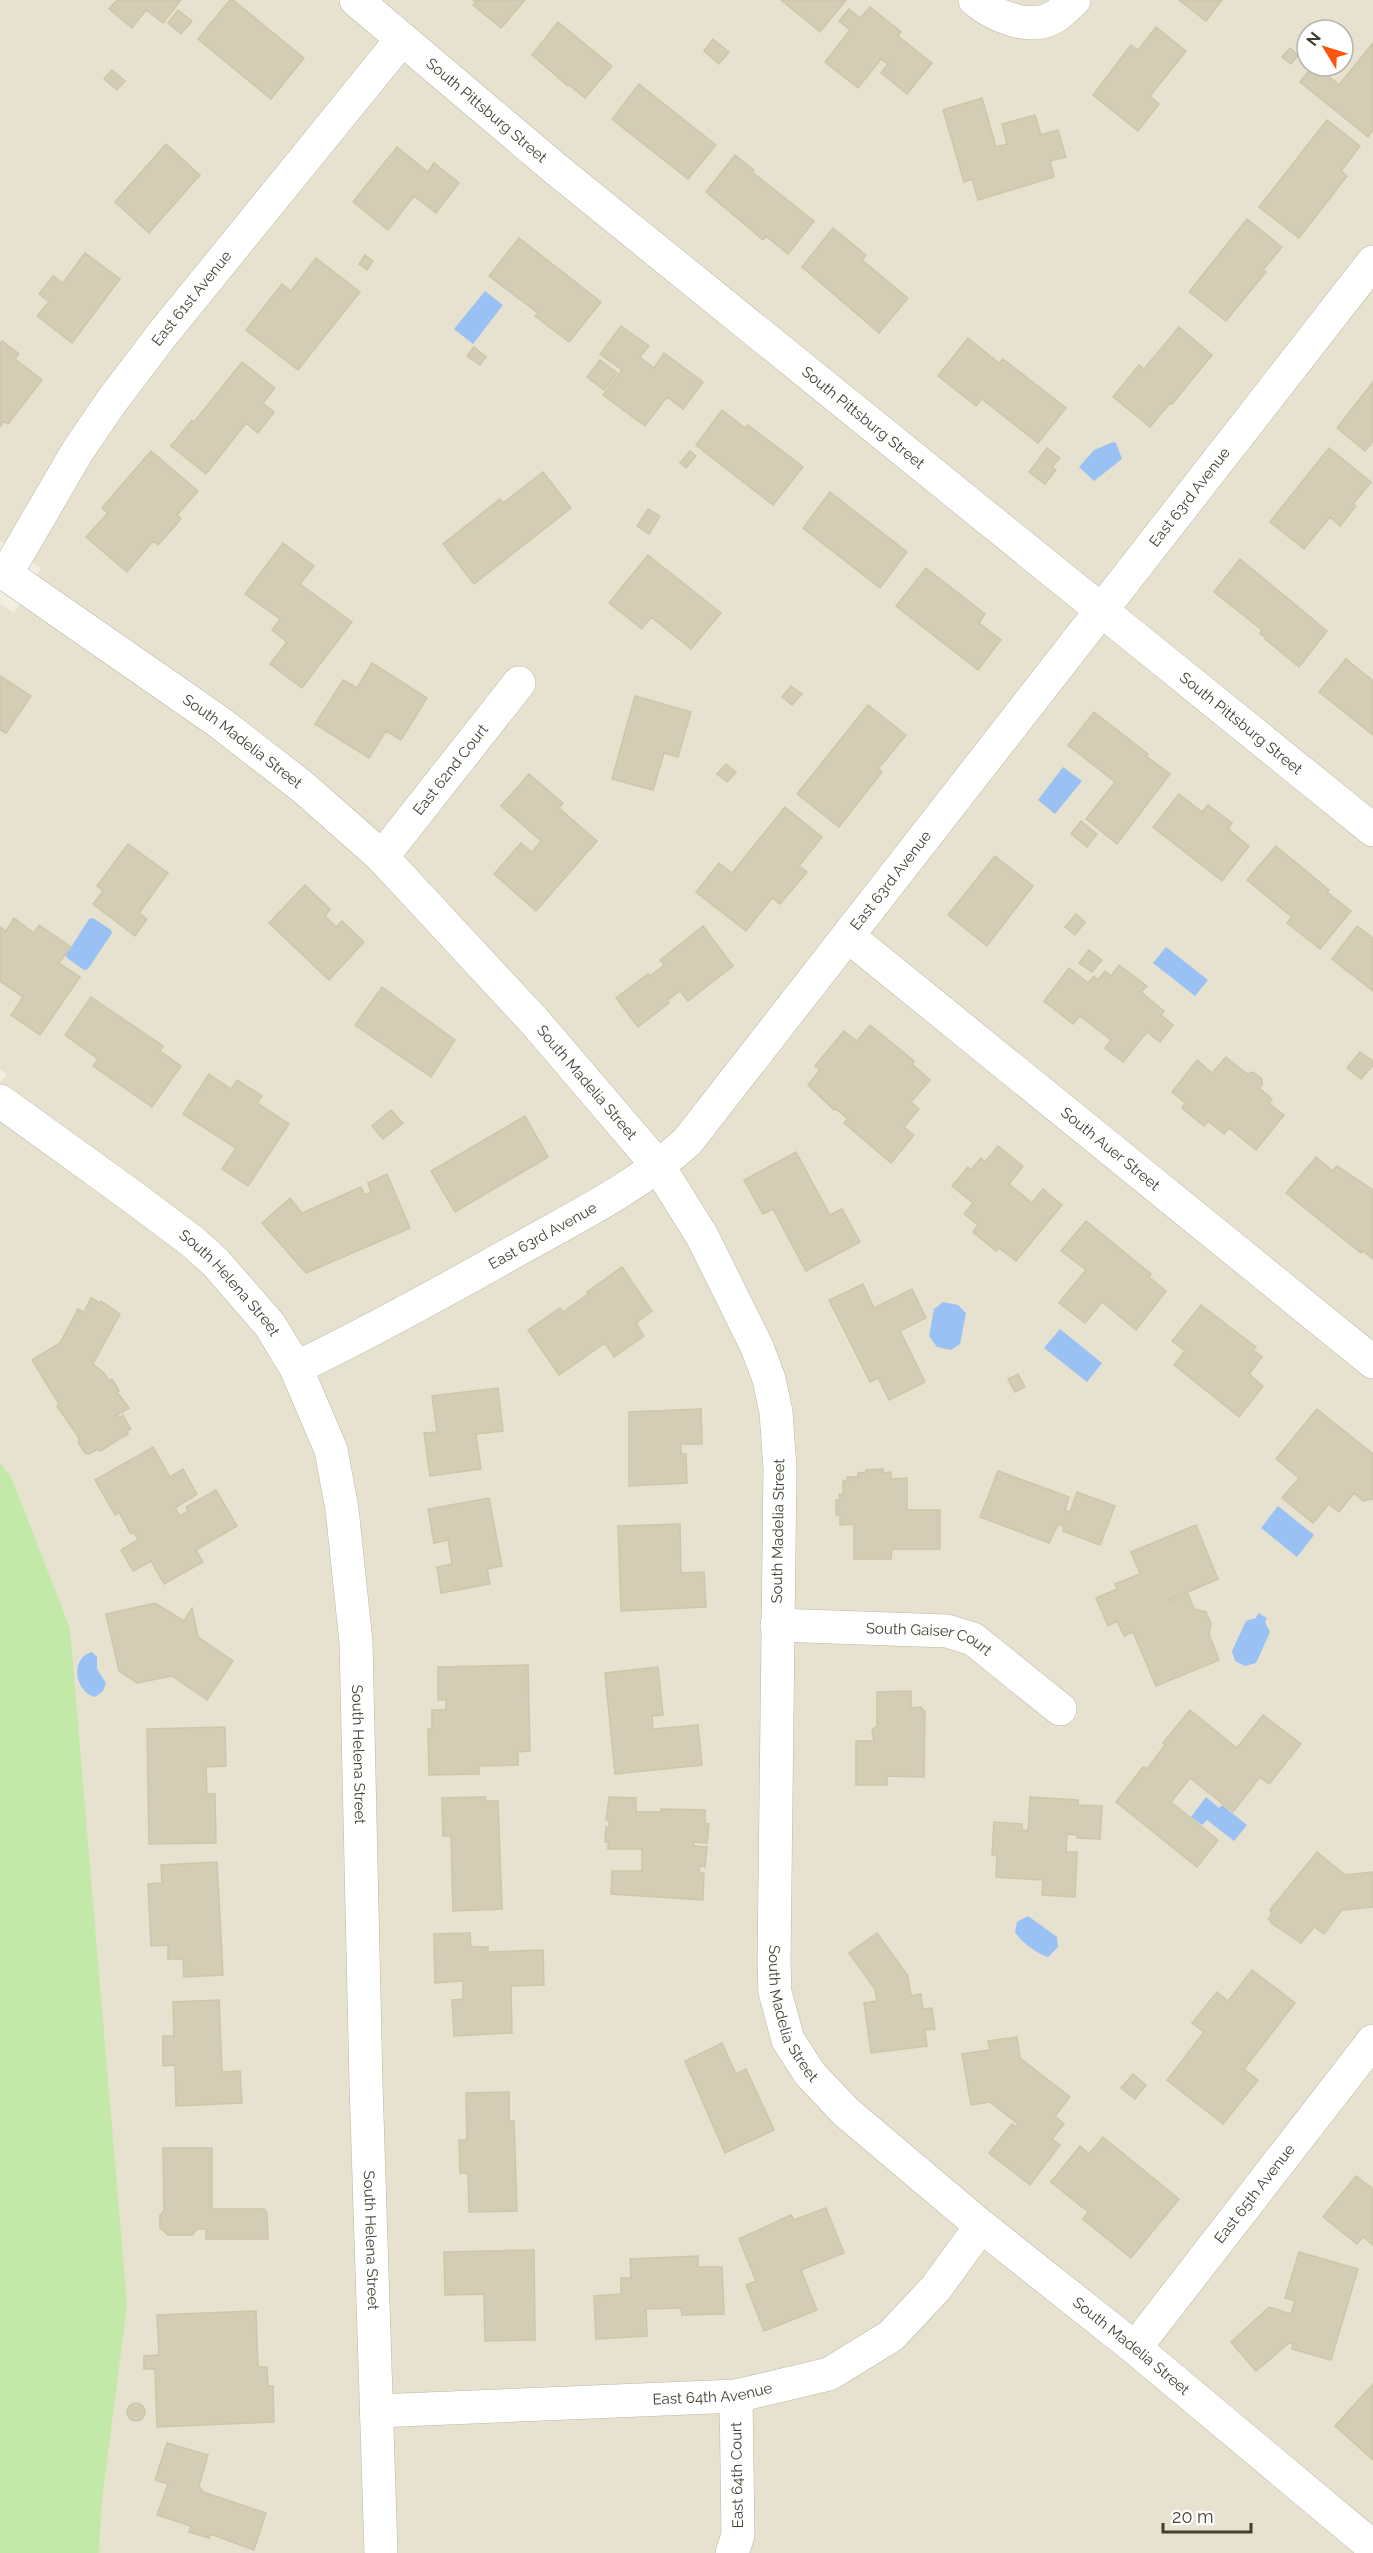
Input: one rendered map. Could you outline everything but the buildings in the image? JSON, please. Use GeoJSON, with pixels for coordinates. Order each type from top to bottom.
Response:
{"type":"FeatureCollection","features":[{"type":"Feature","properties":{"kind":"street","name":"South Pittsburg Street"},"geometry":{"type":"LineString","coordinates":[[356,0],[557,170],[1373,830]]}},
{"type":"Feature","properties":{"kind":"street"},"geometry":{"type":"LineString","coordinates":[[975,0],[1010,19],[1033,24],[1055,17],[1074,0]]}},
{"type":"Feature","properties":{"kind":"street","name":"East 61st Avenue"},"geometry":{"type":"LineString","coordinates":[[3,572],[77,452],[111,402],[161,336],[402,39]]}},
{"type":"Feature","properties":{"kind":"street","name":"East 63rd Avenue"},"geometry":{"type":"LineString","coordinates":[[296,1368],[384,1324],[618,1194],[659,1167],[687,1142],[1373,262]]}},
{"type":"Feature","properties":{"kind":"street","name":"South Madelia Street"},"geometry":{"type":"LineString","coordinates":[[3,572],[219,722],[304,788],[382,857],[536,1023],[659,1167],[702,1236],[757,1347],[769,1379],[776,1412],[780,1468],[774,1962],[775,1992],[788,2040],[810,2074],[846,2112],[981,2226],[1135,2348],[1373,2547]]}},
{"type":"Feature","properties":{"kind":"street","name":"East 62nd Court"},"geometry":{"type":"LineString","coordinates":[[382,857],[519,683]]}},
{"type":"Feature","properties":{"kind":"street","name":"South Auer Street"},"geometry":{"type":"LineString","coordinates":[[848,936],[1373,1362]]}},
{"type":"Feature","properties":{"kind":"street","name":"South Helena Street"},"geometry":{"type":"LineString","coordinates":[[0,1101],[133,1197],[193,1242],[216,1263],[270,1325],[296,1368],[331,1450],[342,1509],[356,1642],[366,2084],[381,2553]]}},
{"type":"Feature","properties":{"kind":"street","name":"South Gaiser Court"},"geometry":{"type":"LineString","coordinates":[[777,1625],[902,1628],[961,1634],[973,1639],[1060,1709]]}},
{"type":"Feature","properties":{"kind":"street","name":"East 65th Avenue"},"geometry":{"type":"LineString","coordinates":[[1135,2348],[1373,2041]]}},
{"type":"Feature","properties":{"kind":"street","name":"East 64th Avenue"},"geometry":{"type":"LineString","coordinates":[[377,2410],[736,2396],[829,2374],[891,2336],[936,2288],[981,2226]]}},
{"type":"Feature","properties":{"kind":"street","name":"East 64th Court"},"geometry":{"type":"LineString","coordinates":[[732,2553],[738,2535],[736,2396]]}},
{"type":"Feature","properties":{"kind":"shaded area"},"geometry":{"type":"Polygon","coordinates":[[[0,0],[1373,0],[1373,2553],[99,2553],[102,2500],[70,1628],[12,1479],[0,1462],[0,1083],[7,1074],[0,1069],[0,604],[14,613],[41,568],[0,541],[0,0]]]}},
{"type":"Feature","properties":{"kind":"green space"},"geometry":{"type":"Polygon","coordinates":[[[0,1462],[12,1479],[70,1628],[127,2306],[102,2500],[99,2553],[0,2553],[0,1462]]]}},
{"type":"Feature","properties":{"kind":"water"},"geometry":{"type":"Polygon","coordinates":[[[485,291],[503,305],[473,344],[454,329],[485,291]]]}},
{"type":"Feature","properties":{"kind":"water"},"geometry":{"type":"Polygon","coordinates":[[[1113,442],[1116,443],[1122,459],[1094,481],[1079,467],[1094,450],[1113,442]]]}},
{"type":"Feature","properties":{"kind":"water"},"geometry":{"type":"Polygon","coordinates":[[[1063,767],[1082,781],[1055,814],[1038,800],[1063,767]]]}},
{"type":"Feature","properties":{"kind":"water"},"geometry":{"type":"Polygon","coordinates":[[[93,918],[112,933],[88,969],[84,970],[66,955],[89,919],[93,918]]]}},
{"type":"Feature","properties":{"kind":"water"},"geometry":{"type":"Polygon","coordinates":[[[1166,947],[1208,980],[1195,996],[1153,963],[1166,947]]]}},
{"type":"Feature","properties":{"kind":"water"},"geometry":{"type":"Polygon","coordinates":[[[943,1302],[958,1305],[966,1313],[960,1344],[951,1350],[937,1347],[929,1336],[934,1309],[943,1302]]]}},
{"type":"Feature","properties":{"kind":"water"},"geometry":{"type":"Polygon","coordinates":[[[1060,1329],[1102,1363],[1087,1382],[1044,1348],[1060,1329]]]}},
{"type":"Feature","properties":{"kind":"water"},"geometry":{"type":"Polygon","coordinates":[[[1278,1506],[1314,1535],[1297,1557],[1261,1528],[1278,1506]]]}},
{"type":"Feature","properties":{"kind":"water"},"geometry":{"type":"Polygon","coordinates":[[[1258,1613],[1267,1618],[1265,1622],[1270,1632],[1256,1663],[1245,1666],[1235,1661],[1232,1651],[1246,1621],[1256,1618],[1258,1613]]]}},
{"type":"Feature","properties":{"kind":"water"},"geometry":{"type":"Polygon","coordinates":[[[92,1652],[97,1657],[97,1669],[106,1683],[103,1691],[95,1697],[83,1689],[77,1674],[80,1660],[92,1652]]]}},
{"type":"Feature","properties":{"kind":"water"},"geometry":{"type":"Polygon","coordinates":[[[1206,1797],[1219,1808],[1222,1805],[1247,1825],[1234,1841],[1207,1820],[1202,1825],[1191,1817],[1206,1797]]]}},
{"type":"Feature","properties":{"kind":"water"},"geometry":{"type":"Polygon","coordinates":[[[1028,1916],[1057,1937],[1058,1947],[1048,1957],[1030,1947],[1015,1932],[1017,1922],[1028,1916]]]}}]}
